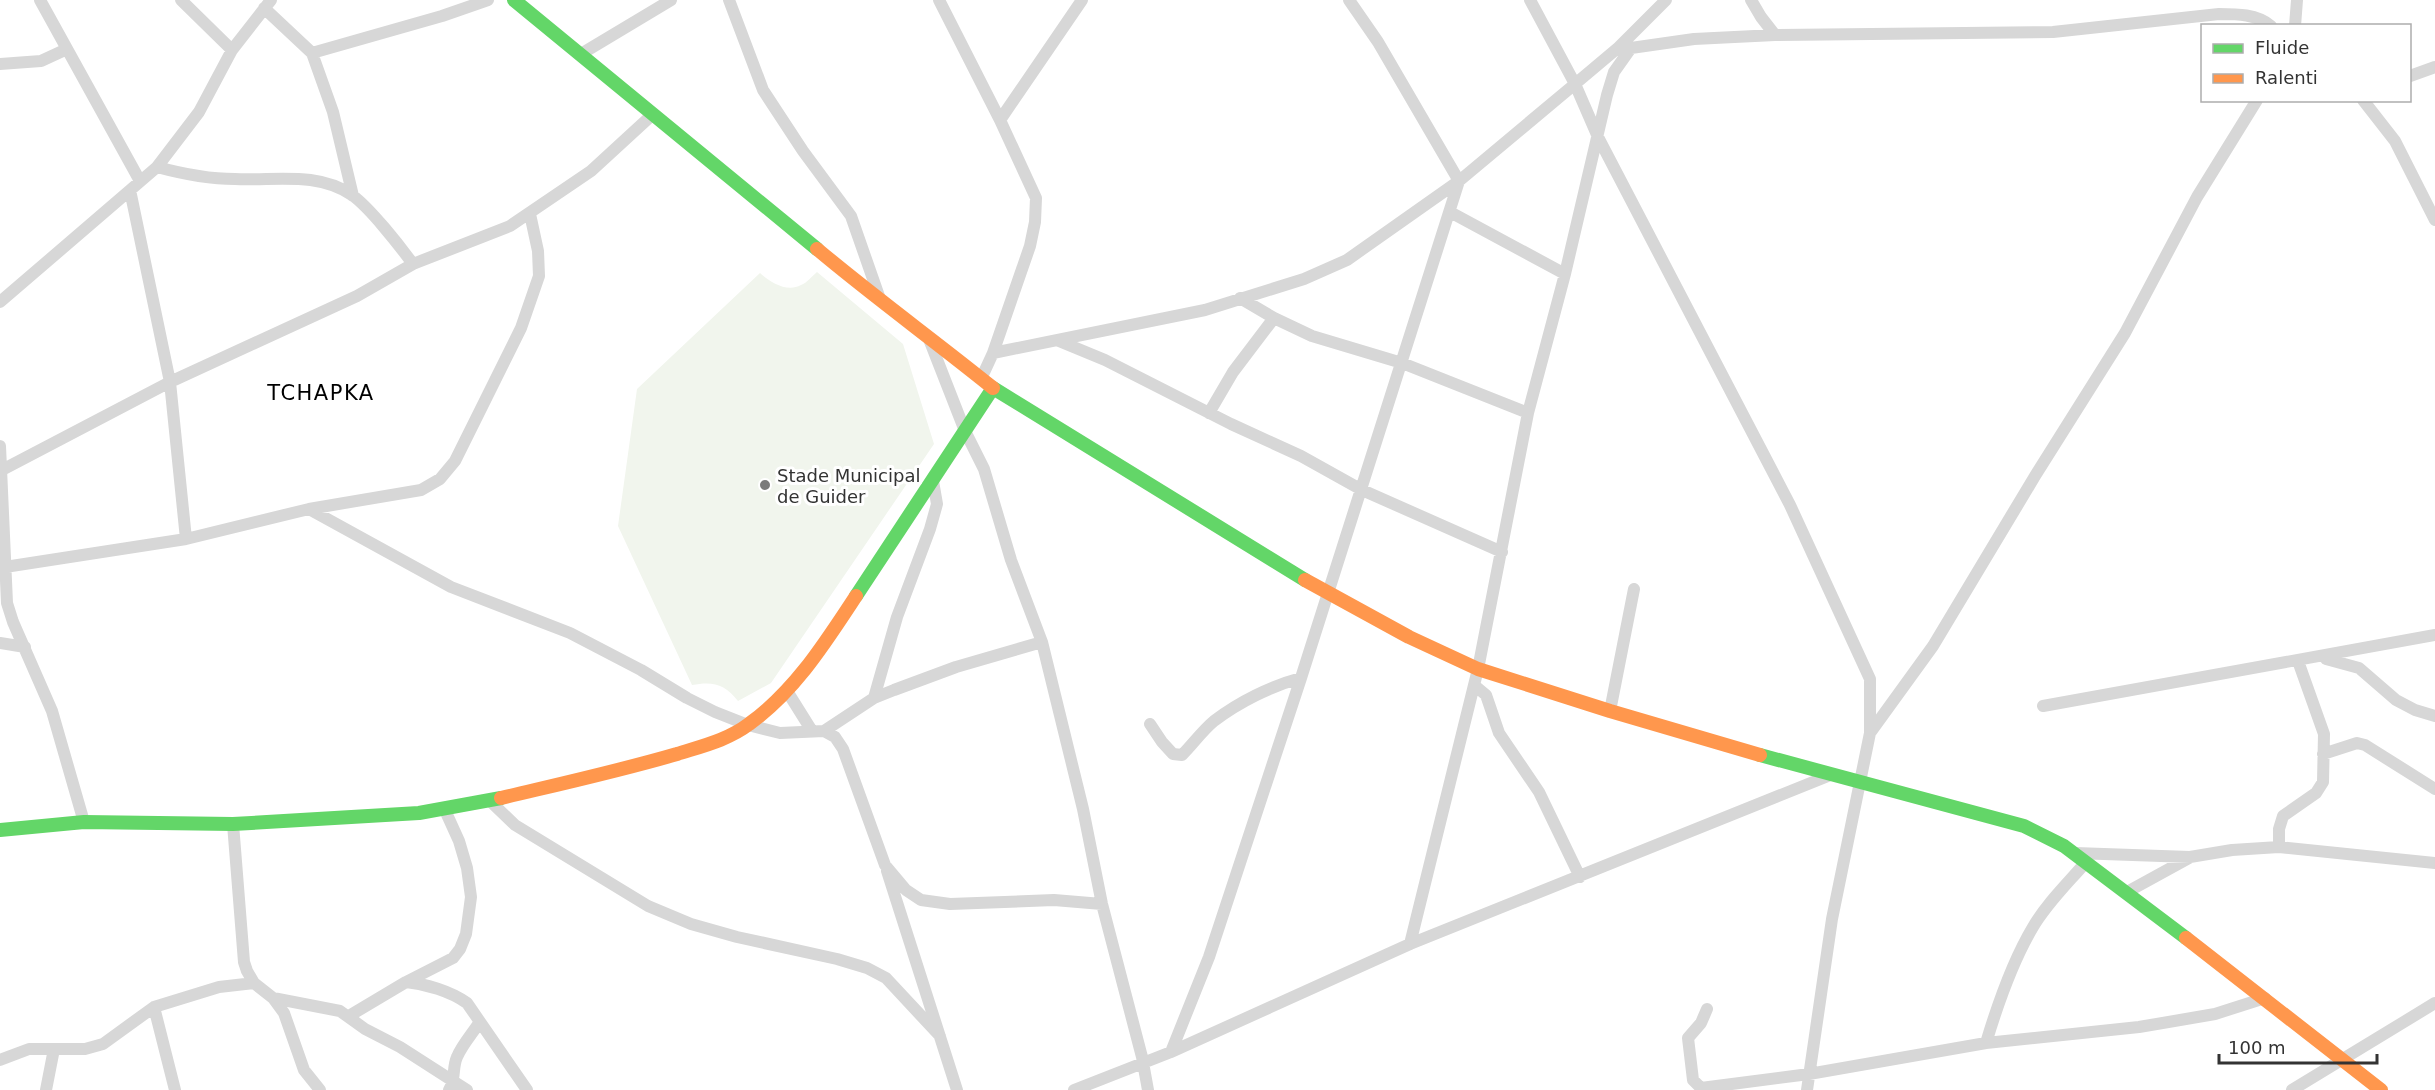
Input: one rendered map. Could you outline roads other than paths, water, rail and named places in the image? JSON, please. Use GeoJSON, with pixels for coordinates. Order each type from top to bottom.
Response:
{"type":"FeatureCollection","features":[{"type":"Feature","properties":{"kind":"main road"},"geometry":{"type":"LineString","coordinates":[[514,0],[881,302],[927,335],[993,388],[1328,594],[1409,637],[1478,669],[1610,711],[1830,775],[2024,825],[2073,853],[2127,892],[2381,1090]]}},
{"type":"Feature","properties":{"kind":"main road"},"geometry":{"type":"LineString","coordinates":[[0,830],[84,822],[233,825],[419,813],[490,801],[653,762],[719,741],[748,725],[787,691],[818,653],[993,388]]}},
{"type":"Feature","properties":{"kind":"street"},"geometry":{"type":"LineString","coordinates":[[40,0],[140,181]]}},
{"type":"Feature","properties":{"kind":"street"},"geometry":{"type":"LineString","coordinates":[[181,0],[232,50]]}},
{"type":"Feature","properties":{"kind":"street"},"geometry":{"type":"LineString","coordinates":[[312,53],[442,16],[488,0]]}},
{"type":"Feature","properties":{"kind":"street"},"geometry":{"type":"LineString","coordinates":[[581,54],[672,0]]}},
{"type":"Feature","properties":{"kind":"street"},"geometry":{"type":"LineString","coordinates":[[729,0],[763,90],[803,151],[851,216],[881,302]]}},
{"type":"Feature","properties":{"kind":"street"},"geometry":{"type":"LineString","coordinates":[[939,0],[1029,179],[1036,198],[1030,246],[993,353],[981,379]]}},
{"type":"Feature","properties":{"kind":"street"},"geometry":{"type":"LineString","coordinates":[[1000,120],[1082,0]]}},
{"type":"Feature","properties":{"kind":"street"},"geometry":{"type":"LineString","coordinates":[[1171,1052],[1209,957],[1362,490],[1459,181],[1378,42],[1349,0]]}},
{"type":"Feature","properties":{"kind":"street"},"geometry":{"type":"LineString","coordinates":[[1530,0],[1575,84],[1598,137],[1790,505],[1870,679],[1870,733],[1832,919],[1807,1090]]}},
{"type":"Feature","properties":{"kind":"street"},"geometry":{"type":"LineString","coordinates":[[993,353],[1205,310],[1304,279],[1347,260],[1459,181],[1575,84],[1625,48],[1666,0]]}},
{"type":"Feature","properties":{"kind":"street"},"geometry":{"type":"LineString","coordinates":[[1751,0],[1775,34]]}},
{"type":"Feature","properties":{"kind":"street"},"geometry":{"type":"LineString","coordinates":[[2219,14],[2220,0]]}},
{"type":"Feature","properties":{"kind":"street"},"geometry":{"type":"LineString","coordinates":[[2295,24],[2297,0]]}},
{"type":"Feature","properties":{"kind":"street"},"geometry":{"type":"LineString","coordinates":[[0,302],[157,167],[199,112],[232,50],[267,4],[312,53],[333,112],[353,196]]}},
{"type":"Feature","properties":{"kind":"street"},"geometry":{"type":"LineString","coordinates":[[1625,48],[1694,39],[1775,34],[2053,32],[2219,14],[2238,14],[2263,19],[2269,24]]}},
{"type":"Feature","properties":{"kind":"street"},"geometry":{"type":"LineString","coordinates":[[1410,944],[1478,669],[1528,413],[1565,274],[1607,95],[1625,48]]}},
{"type":"Feature","properties":{"kind":"street"},"geometry":{"type":"LineString","coordinates":[[0,64],[41,61],[67,49]]}},
{"type":"Feature","properties":{"kind":"street"},"geometry":{"type":"LineString","coordinates":[[2411,75],[2435,67]]}},
{"type":"Feature","properties":{"kind":"street"},"geometry":{"type":"LineString","coordinates":[[1870,733],[1933,646],[2035,476],[2125,333],[2197,197],[2256,102]]}},
{"type":"Feature","properties":{"kind":"street"},"geometry":{"type":"LineString","coordinates":[[2365,102],[2395,141],[2435,220]]}},
{"type":"Feature","properties":{"kind":"street"},"geometry":{"type":"LineString","coordinates":[[2,470],[170,382],[357,296],[413,264],[461,243],[495,232],[530,214],[591,171],[652,115]]}},
{"type":"Feature","properties":{"kind":"street"},"geometry":{"type":"LineString","coordinates":[[157,167],[192,177],[309,180],[331,183],[353,196],[396,242],[413,264]]}},
{"type":"Feature","properties":{"kind":"street"},"geometry":{"type":"LineString","coordinates":[[130,190],[170,382],[186,539]]}},
{"type":"Feature","properties":{"kind":"street"},"geometry":{"type":"LineString","coordinates":[[1450,212],[1565,274]]}},
{"type":"Feature","properties":{"kind":"street"},"geometry":{"type":"LineString","coordinates":[[5,567],[186,539],[309,509],[421,490],[440,479],[455,461],[521,328],[539,276],[538,251],[530,214]]}},
{"type":"Feature","properties":{"kind":"street"},"geometry":{"type":"LineString","coordinates":[[1240,298],[1274,318],[1312,336],[1402,363],[1528,413]]}},
{"type":"Feature","properties":{"kind":"street"},"geometry":{"type":"LineString","coordinates":[[1209,413],[1233,372],[1274,318]]}},
{"type":"Feature","properties":{"kind":"street"},"geometry":{"type":"LineString","coordinates":[[927,335],[965,431],[984,470],[1011,560],[1042,642],[1080,798],[1102,904],[1148,1090]]}},
{"type":"Feature","properties":{"kind":"street"},"geometry":{"type":"LineString","coordinates":[[1058,340],[1105,360],[1209,413],[1301,456],[1362,490],[1502,552]]}},
{"type":"Feature","properties":{"kind":"street"},"geometry":{"type":"LineString","coordinates":[[0,449],[6,616],[25,647],[52,711],[84,822]]}},
{"type":"Feature","properties":{"kind":"street"},"geometry":{"type":"LineString","coordinates":[[874,698],[897,617],[937,504],[933,481]]}},
{"type":"Feature","properties":{"kind":"street"},"geometry":{"type":"LineString","coordinates":[[309,509],[451,587],[570,633],[641,670],[687,698],[748,725],[780,733],[818,731],[835,737],[843,749],[885,865],[957,1090]]}},
{"type":"Feature","properties":{"kind":"street"},"geometry":{"type":"LineString","coordinates":[[1610,711],[1635,589]]}},
{"type":"Feature","properties":{"kind":"street"},"geometry":{"type":"LineString","coordinates":[[2043,706],[2435,636]]}},
{"type":"Feature","properties":{"kind":"street"},"geometry":{"type":"LineString","coordinates":[[818,731],[874,698],[956,667],[1042,642]]}},
{"type":"Feature","properties":{"kind":"street"},"geometry":{"type":"LineString","coordinates":[[0,643],[25,647]]}},
{"type":"Feature","properties":{"kind":"street"},"geometry":{"type":"LineString","coordinates":[[2319,657],[2359,668],[2396,700],[2415,710],[2435,716]]}},
{"type":"Feature","properties":{"kind":"street"},"geometry":{"type":"LineString","coordinates":[[2279,848],[2279,829],[2283,816],[2320,788],[2324,734],[2298,661]]}},
{"type":"Feature","properties":{"kind":"street"},"geometry":{"type":"LineString","coordinates":[[1150,724],[1173,754],[1182,755],[1213,722],[1231,710],[1280,683],[1301,678]]}},
{"type":"Feature","properties":{"kind":"street"},"geometry":{"type":"LineString","coordinates":[[1474,685],[1486,695],[1499,733],[1539,792],[1580,877]]}},
{"type":"Feature","properties":{"kind":"street"},"geometry":{"type":"LineString","coordinates":[[787,691],[818,731]]}},
{"type":"Feature","properties":{"kind":"street"},"geometry":{"type":"LineString","coordinates":[[2323,754],[2357,743],[2435,789]]}},
{"type":"Feature","properties":{"kind":"street"},"geometry":{"type":"LineString","coordinates":[[1074,1090],[1171,1052],[1410,944],[1830,775]]}},
{"type":"Feature","properties":{"kind":"street"},"geometry":{"type":"LineString","coordinates":[[490,801],[515,825],[648,906],[692,924],[737,937],[837,959],[878,973],[886,978],[940,1036]]}},
{"type":"Feature","properties":{"kind":"street"},"geometry":{"type":"LineString","coordinates":[[349,1016],[405,982],[453,958],[460,949],[466,934],[471,897],[467,868],[459,841],[444,808]]}},
{"type":"Feature","properties":{"kind":"street"},"geometry":{"type":"LineString","coordinates":[[233,825],[244,962],[254,983],[273,998],[284,1013],[304,1070],[320,1090]]}},
{"type":"Feature","properties":{"kind":"street"},"geometry":{"type":"LineString","coordinates":[[2073,853],[2190,857],[2232,850],[2279,848],[2435,863]]}},
{"type":"Feature","properties":{"kind":"street"},"geometry":{"type":"LineString","coordinates":[[2127,892],[2190,857]]}},
{"type":"Feature","properties":{"kind":"street"},"geometry":{"type":"LineString","coordinates":[[1986,1043],[2019,953],[2034,926],[2086,862]]}},
{"type":"Feature","properties":{"kind":"street"},"geometry":{"type":"LineString","coordinates":[[885,865],[906,890],[921,900],[950,904],[1054,900],[1102,904]]}},
{"type":"Feature","properties":{"kind":"street"},"geometry":{"type":"LineString","coordinates":[[405,982],[427,986],[458,997],[467,1003],[527,1090]]}},
{"type":"Feature","properties":{"kind":"street"},"geometry":{"type":"LineString","coordinates":[[0,1060],[29,1049],[85,1049],[103,1044],[154,1007],[219,987],[254,983]]}},
{"type":"Feature","properties":{"kind":"street"},"geometry":{"type":"LineString","coordinates":[[273,998],[329,1008],[349,1016],[365,1029],[400,1047],[452,1086],[467,1090]]}},
{"type":"Feature","properties":{"kind":"street"},"geometry":{"type":"LineString","coordinates":[[1707,1009],[1701,1023],[1688,1038],[1693,1080],[1701,1088],[1809,1074],[1986,1043],[2139,1027],[2215,1014],[2265,998]]}},
{"type":"Feature","properties":{"kind":"street"},"geometry":{"type":"LineString","coordinates":[[2292,1090],[2435,1003]]}},
{"type":"Feature","properties":{"kind":"street"},"geometry":{"type":"LineString","coordinates":[[154,1007],[175,1090]]}},
{"type":"Feature","properties":{"kind":"street"},"geometry":{"type":"LineString","coordinates":[[452,1086],[454,1066],[458,1055],[479,1023]]}},
{"type":"Feature","properties":{"kind":"street"},"geometry":{"type":"LineString","coordinates":[[46,1090],[54,1049]]}},
{"type":"Feature","properties":{"kind":"place","name":"Stade Municipal de Guider"},"geometry":{"type":"Point","coordinates":[765,485]}},
{"type":"Feature","properties":{"kind":"district","name":"TCHAPKA"},"geometry":{"type":"Point","coordinates":[321,393]}}]}
